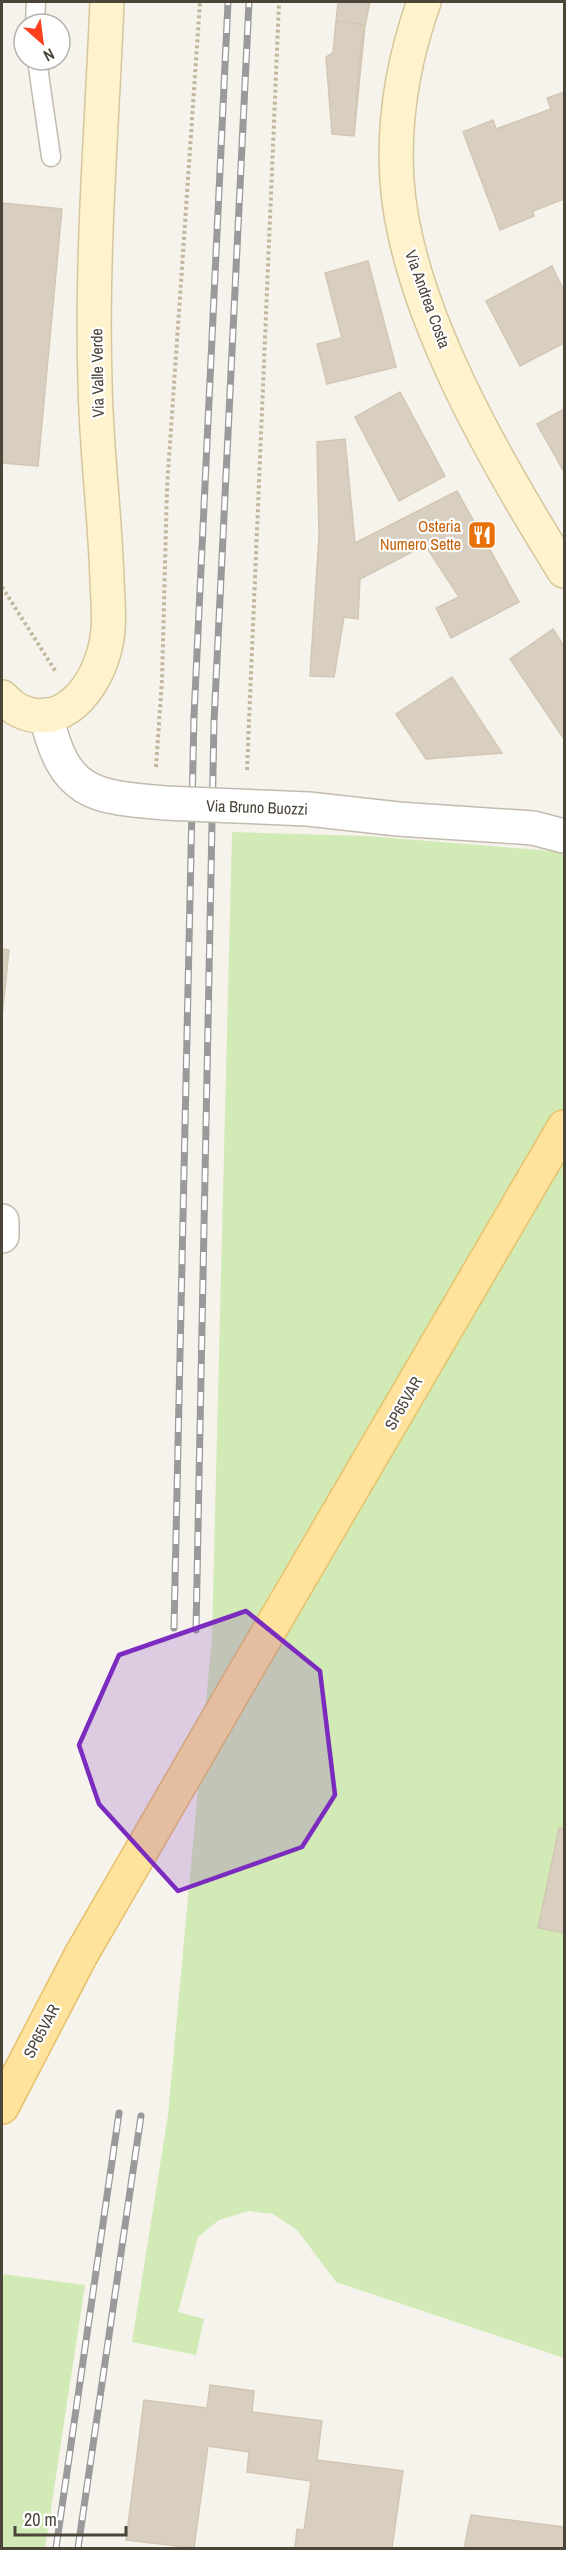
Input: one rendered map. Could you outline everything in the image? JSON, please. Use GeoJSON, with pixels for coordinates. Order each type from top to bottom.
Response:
{"type":"FeatureCollection","features":[{"type":"Feature","properties":{"kind":"main road","name":"SP65VAR"},"geometry":{"type":"LineString","coordinates":[[2,2107],[81,1956],[564,1127]]}},
{"type":"Feature","properties":{"kind":"street","name":"Via Valle Verde"},"geometry":{"type":"LineString","coordinates":[[60,709],[88,689],[104,652],[108,629],[106,545],[95,382],[107,2]]}},
{"type":"Feature","properties":{"kind":"street","name":"Via Andrea Costa"},"geometry":{"type":"LineString","coordinates":[[424,2],[403,76],[397,181],[404,230],[423,293],[454,371],[527,511],[564,571]]}},
{"type":"Feature","properties":{"kind":"street"},"geometry":{"type":"LineString","coordinates":[[2,698],[20,711],[60,709]]}},
{"type":"Feature","properties":{"kind":"street","name":"Via Bruno Buozzi"},"geometry":{"type":"LineString","coordinates":[[60,709],[57,755],[78,782],[105,797],[159,803],[308,808],[399,819],[532,828],[564,836]]}},
{"type":"Feature","properties":{"kind":"street"},"geometry":{"type":"LineString","coordinates":[[2,1221],[2,1236]]}},
{"type":"Feature","properties":{"kind":"lane"},"geometry":{"type":"LineString","coordinates":[[39,72],[51,157]]}},
{"type":"Feature","properties":{"kind":"path"},"geometry":{"type":"LineString","coordinates":[[159,803],[167,488],[200,2]]}},
{"type":"Feature","properties":{"kind":"path"},"geometry":{"type":"LineString","coordinates":[[241,807],[279,2]]}},
{"type":"Feature","properties":{"kind":"path"},"geometry":{"type":"LineString","coordinates":[[2,587],[60,709]]}},
{"type":"Feature","properties":{"kind":"highlighted area"},"geometry":{"type":"Polygon","coordinates":[[[246,1611],[320,1671],[335,1795],[302,1847],[178,1891],[99,1804],[79,1745],[119,1655],[246,1611]]]}},
{"type":"Feature","properties":{"kind":"green space"},"geometry":{"type":"Polygon","coordinates":[[[232,832],[367,836],[564,852],[564,2358],[336,2282],[297,2230],[273,2214],[249,2211],[219,2220],[198,2237],[178,2312],[204,2319],[196,2355],[132,2342],[168,2115],[212,1637],[232,832]]]}},
{"type":"Feature","properties":{"kind":"green space"},"geometry":{"type":"Polygon","coordinates":[[[2,2274],[85,2285],[45,2548],[2,2548],[2,2274]]]}},
{"type":"Feature","properties":{"kind":"building"},"geometry":{"type":"Polygon","coordinates":[[[338,2],[370,2],[361,45],[354,136],[332,134],[326,57],[333,53],[338,2]]]}},
{"type":"Feature","properties":{"kind":"building"},"geometry":{"type":"Polygon","coordinates":[[[338,2],[370,2],[365,25],[336,21],[338,2]]]}},
{"type":"Feature","properties":{"kind":"building"},"geometry":{"type":"Polygon","coordinates":[[[336,21],[365,25],[354,136],[332,134],[326,57],[333,53],[336,21]]]}},
{"type":"Feature","properties":{"kind":"building"},"geometry":{"type":"Polygon","coordinates":[[[564,92],[564,199],[533,211],[534,216],[500,230],[463,132],[493,120],[496,129],[551,109],[547,98],[564,92]]]}},
{"type":"Feature","properties":{"kind":"building"},"geometry":{"type":"Polygon","coordinates":[[[2,203],[62,209],[38,466],[2,463],[2,203]]]}},
{"type":"Feature","properties":{"kind":"building"},"geometry":{"type":"Polygon","coordinates":[[[368,261],[396,367],[327,384],[317,344],[342,338],[325,273],[368,261]]]}},
{"type":"Feature","properties":{"kind":"building"},"geometry":{"type":"Polygon","coordinates":[[[552,266],[564,291],[564,343],[520,366],[486,301],[552,266]]]}},
{"type":"Feature","properties":{"kind":"building"},"geometry":{"type":"Polygon","coordinates":[[[400,392],[445,476],[399,501],[355,417],[400,392]]]}},
{"type":"Feature","properties":{"kind":"building"},"geometry":{"type":"Polygon","coordinates":[[[564,409],[564,472],[537,424],[564,409]]]}},
{"type":"Feature","properties":{"kind":"building"},"geometry":{"type":"Polygon","coordinates":[[[345,439],[355,543],[457,491],[519,602],[451,638],[436,608],[459,597],[425,545],[360,579],[358,619],[344,617],[334,677],[310,676],[319,536],[317,442],[345,439]]]}},
{"type":"Feature","properties":{"kind":"building"},"geometry":{"type":"Polygon","coordinates":[[[553,629],[564,646],[564,739],[510,659],[553,629]]]}},
{"type":"Feature","properties":{"kind":"building"},"geometry":{"type":"Polygon","coordinates":[[[452,677],[502,753],[426,759],[396,714],[452,677]]]}},
{"type":"Feature","properties":{"kind":"building"},"geometry":{"type":"Polygon","coordinates":[[[2,949],[9,950],[2,1017],[2,949]]]}},
{"type":"Feature","properties":{"kind":"building"},"geometry":{"type":"Polygon","coordinates":[[[559,1828],[564,1829],[564,1933],[538,1928],[559,1828]]]}},
{"type":"Feature","properties":{"kind":"building"},"geometry":{"type":"Polygon","coordinates":[[[210,2385],[254,2391],[252,2412],[322,2421],[317,2460],[403,2471],[392,2548],[295,2548],[297,2529],[304,2530],[311,2481],[247,2472],[249,2452],[208,2446],[194,2548],[126,2540],[144,2400],[207,2408],[210,2385]]]}},
{"type":"Feature","properties":{"kind":"building"},"geometry":{"type":"Polygon","coordinates":[[[471,2515],[564,2527],[564,2548],[464,2548],[471,2515]]]}},
{"type":"Feature","properties":{"kind":"railway"},"geometry":{"type":"LineString","coordinates":[[174,1628],[194,716],[228,2]]}},
{"type":"Feature","properties":{"kind":"railway"},"geometry":{"type":"LineString","coordinates":[[196,1630],[214,722],[249,2]]}},
{"type":"Feature","properties":{"kind":"railway"},"geometry":{"type":"LineString","coordinates":[[56,2548],[119,2113]]}},
{"type":"Feature","properties":{"kind":"railway"},"geometry":{"type":"LineString","coordinates":[[78,2548],[141,2116]]}},
{"type":"Feature","properties":{"kind":"place","name":"Osteria Numero Sette"},"geometry":{"type":"Point","coordinates":[482,535]}}]}
